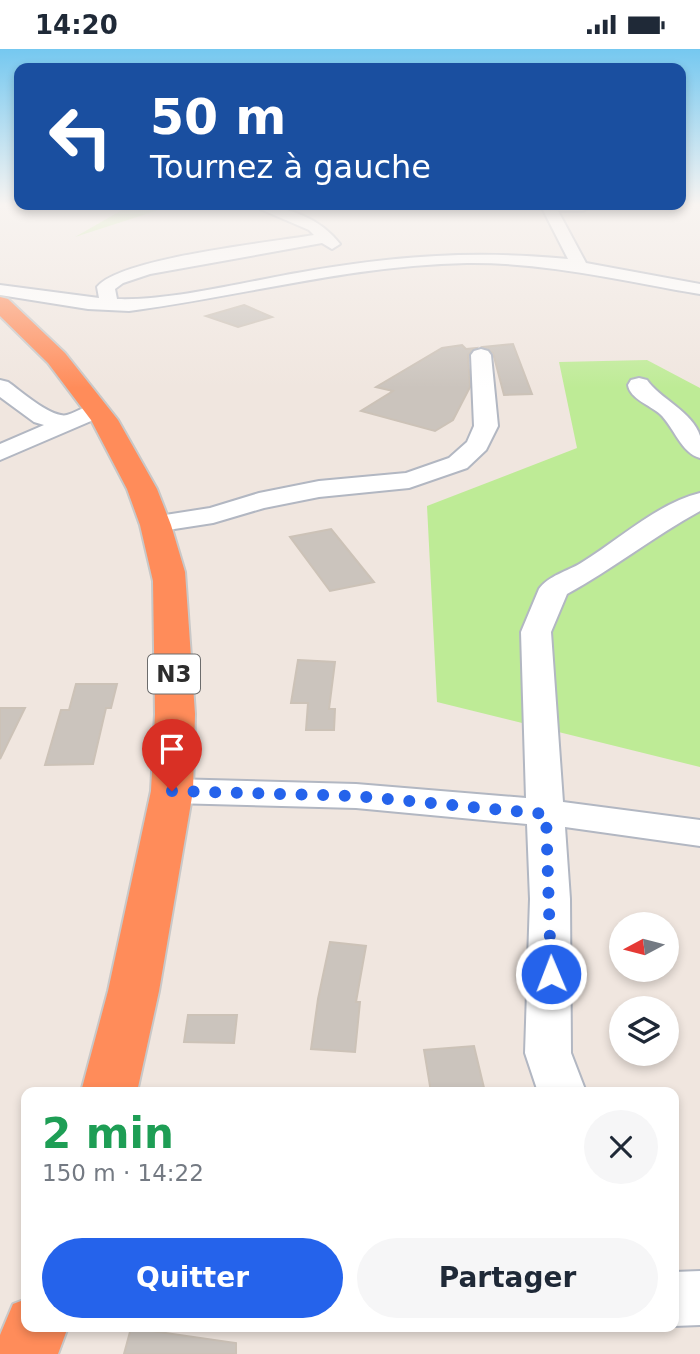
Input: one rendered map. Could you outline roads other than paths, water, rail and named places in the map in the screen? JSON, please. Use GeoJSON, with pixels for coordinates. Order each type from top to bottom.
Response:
{"type":"FeatureCollection","features":[{"type":"Feature","properties":{"kind":"highway","name":"N3"},"geometry":{"type":"LineString","coordinates":[[0,305],[45,343],[62,362],[81,417],[135,471],[155,524],[170,577],[176,714],[172,791],[146,928],[110,1087]]}},
{"type":"Feature","properties":{"kind":"highway"},"geometry":{"type":"LineString","coordinates":[[25,1354],[34,1332]]}},
{"type":"Feature","properties":{"kind":"street"},"geometry":{"type":"LineString","coordinates":[[109,305],[106,287],[117,279],[158,267]]}},
{"type":"Feature","properties":{"kind":"street"},"geometry":{"type":"LineString","coordinates":[[0,289],[109,305],[151,303],[371,267]]}},
{"type":"Feature","properties":{"kind":"street"},"geometry":{"type":"LineString","coordinates":[[563,267],[700,289]]}},
{"type":"Feature","properties":{"kind":"street"},"geometry":{"type":"LineString","coordinates":[[155,524],[213,515],[259,501],[319,489],[410,480],[458,463],[478,445],[486,426],[481,355]]}},
{"type":"Feature","properties":{"kind":"street"},"geometry":{"type":"LineString","coordinates":[[639,385],[639,389],[669,410],[700,451]]}},
{"type":"Feature","properties":{"kind":"street"},"geometry":{"type":"LineString","coordinates":[[0,387],[42,417],[81,417]]}},
{"type":"Feature","properties":{"kind":"street"},"geometry":{"type":"LineString","coordinates":[[0,453],[81,417]]}},
{"type":"Feature","properties":{"kind":"street"},"geometry":{"type":"LineString","coordinates":[[560,1087],[548,1053],[551,974],[536,632],[554,589],[590,570],[653,526],[700,501]]}},
{"type":"Feature","properties":{"kind":"street"},"geometry":{"type":"LineString","coordinates":[[172,791],[356,796],[583,816],[700,833]]}},
{"type":"Feature","properties":{"kind":"street"},"geometry":{"type":"LineString","coordinates":[[679,1299],[700,1298]]}}]}
